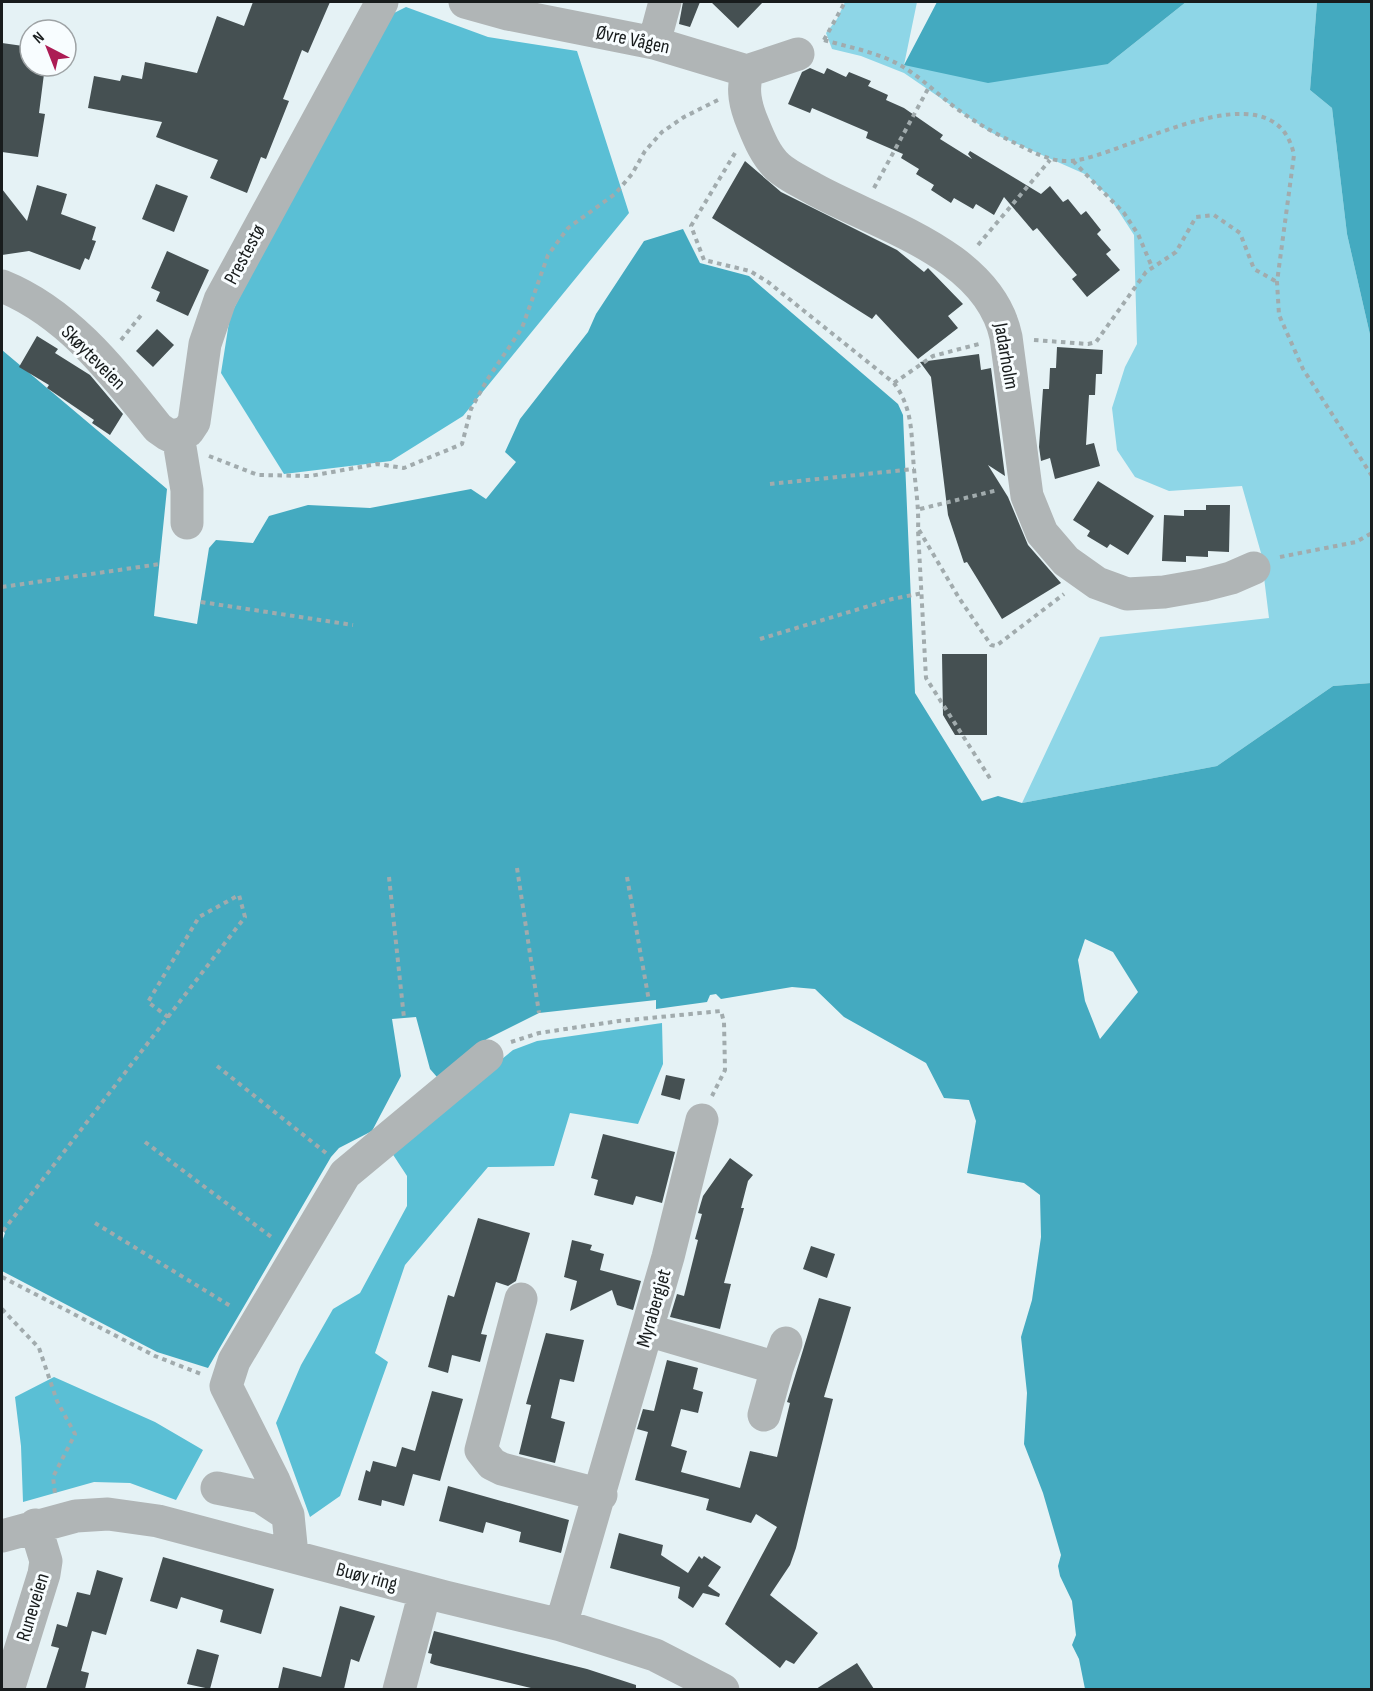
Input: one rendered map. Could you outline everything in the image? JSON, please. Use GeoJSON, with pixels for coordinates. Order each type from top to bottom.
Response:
{"type":"FeatureCollection","features":[{"type":"Feature","properties":{"kind":"street","name":"Prestestø"},"geometry":{"type":"LineString","coordinates":[[178,435],[188,431],[194,422],[205,344],[220,300],[382,2]]}},
{"type":"Feature","properties":{"kind":"street","name":"Øvre Vågen"},"geometry":{"type":"LineString","coordinates":[[465,2],[508,14],[654,43],[745,80]]}},
{"type":"Feature","properties":{"kind":"street"},"geometry":{"type":"LineString","coordinates":[[654,43],[665,2]]}},
{"type":"Feature","properties":{"kind":"street"},"geometry":{"type":"LineString","coordinates":[[745,80],[811,47]]}},
{"type":"Feature","properties":{"kind":"street","name":"Jadarholm"},"geometry":{"type":"LineString","coordinates":[[745,80],[753,125],[769,157],[778,167],[825,195],[960,266],[993,301],[1002,319],[1006,337],[1025,483],[1031,510],[1042,533],[1066,561],[1085,576],[1112,590],[1144,594],[1204,585],[1232,578],[1254,568]]}},
{"type":"Feature","properties":{"kind":"street","name":"Skøyteveien"},"geometry":{"type":"LineString","coordinates":[[2,286],[22,294],[72,331],[98,356],[158,428],[168,435],[178,435]]}},
{"type":"Feature","properties":{"kind":"street"},"geometry":{"type":"LineString","coordinates":[[178,435],[186,481],[187,524]]}},
{"type":"Feature","properties":{"kind":"street"},"geometry":{"type":"LineString","coordinates":[[292,1556],[288,1515],[226,1386],[234,1362],[345,1174],[487,1056]]}},
{"type":"Feature","properties":{"kind":"street","name":"Myrabergjet"},"geometry":{"type":"LineString","coordinates":[[561,1625],[601,1495],[702,1120]]}},
{"type":"Feature","properties":{"kind":"street"},"geometry":{"type":"LineString","coordinates":[[521,1299],[481,1450],[492,1464],[502,1469],[601,1495]]}},
{"type":"Feature","properties":{"kind":"street"},"geometry":{"type":"LineString","coordinates":[[647,1330],[782,1355],[764,1415]]}},
{"type":"Feature","properties":{"kind":"street"},"geometry":{"type":"LineString","coordinates":[[217,1488],[261,1497],[288,1515]]}},
{"type":"Feature","properties":{"kind":"street","name":"Buøy ring"},"geometry":{"type":"LineString","coordinates":[[2,1536],[35,1525],[76,1516],[108,1514],[158,1521],[425,1592],[561,1625],[655,1655],[723,1689]]}},
{"type":"Feature","properties":{"kind":"street","name":"Runeveien"},"geometry":{"type":"LineString","coordinates":[[8,1689],[44,1574],[45,1561],[35,1525]]}},
{"type":"Feature","properties":{"kind":"street"},"geometry":{"type":"LineString","coordinates":[[399,1689],[425,1592]]}},
{"type":"Feature","properties":{"kind":"path"},"geometry":{"type":"LineString","coordinates":[[845,2],[811,47],[897,63],[982,126],[1050,160],[1073,161],[1179,124],[1251,115],[1274,121],[1289,139],[1294,155],[1277,282],[1279,315],[1293,352],[1371,476]]}},
{"type":"Feature","properties":{"kind":"path"},"geometry":{"type":"LineString","coordinates":[[221,458],[258,475],[310,476],[377,464],[404,468],[462,444],[471,410],[487,380],[522,328],[548,255],[568,228],[615,194],[632,174],[645,151],[662,132],[745,80]]}},
{"type":"Feature","properties":{"kind":"path"},"geometry":{"type":"LineString","coordinates":[[862,213],[929,87]]}},
{"type":"Feature","properties":{"kind":"path"},"geometry":{"type":"LineString","coordinates":[[753,125],[691,226],[704,260],[750,271],[768,282],[894,383],[905,397],[910,412],[914,469],[920,508],[918,530],[926,678],[991,780]]}},
{"type":"Feature","properties":{"kind":"path"},"geometry":{"type":"LineString","coordinates":[[983,238],[1050,160]]}},
{"type":"Feature","properties":{"kind":"path"},"geometry":{"type":"LineString","coordinates":[[1073,161],[1124,213],[1138,234],[1152,267]]}},
{"type":"Feature","properties":{"kind":"path"},"geometry":{"type":"LineString","coordinates":[[894,383],[933,356],[1006,337],[1088,344],[1096,342],[1152,267],[1176,252],[1196,217],[1209,214],[1223,220],[1240,233],[1254,269],[1277,282]]}},
{"type":"Feature","properties":{"kind":"path"},"geometry":{"type":"LineString","coordinates":[[770,484],[914,469]]}},
{"type":"Feature","properties":{"kind":"path"},"geometry":{"type":"LineString","coordinates":[[920,508],[1025,483]]}},
{"type":"Feature","properties":{"kind":"path"},"geometry":{"type":"LineString","coordinates":[[918,530],[958,598],[991,645],[996,646],[1022,627],[1085,576]]}},
{"type":"Feature","properties":{"kind":"path"},"geometry":{"type":"LineString","coordinates":[[1254,568],[1275,559],[1356,542],[1371,533]]}},
{"type":"Feature","properties":{"kind":"path"},"geometry":{"type":"LineString","coordinates":[[2,587],[160,564]]}},
{"type":"Feature","properties":{"kind":"path"},"geometry":{"type":"LineString","coordinates":[[760,639],[892,598],[923,593]]}},
{"type":"Feature","properties":{"kind":"path"},"geometry":{"type":"LineString","coordinates":[[201,602],[353,625]]}},
{"type":"Feature","properties":{"kind":"path"},"geometry":{"type":"LineString","coordinates":[[517,868],[539,1013]]}},
{"type":"Feature","properties":{"kind":"path"},"geometry":{"type":"LineString","coordinates":[[389,876],[404,1018]]}},
{"type":"Feature","properties":{"kind":"path"},"geometry":{"type":"LineString","coordinates":[[627,877],[649,1000]]}},
{"type":"Feature","properties":{"kind":"path"},"geometry":{"type":"LineString","coordinates":[[3,1231],[168,1017],[245,917],[239,895],[199,917],[148,1002],[168,1017]]}},
{"type":"Feature","properties":{"kind":"path"},"geometry":{"type":"LineString","coordinates":[[487,1056],[517,1039],[539,1033],[619,1021],[721,1011],[724,1022],[725,1070],[702,1120]]}},
{"type":"Feature","properties":{"kind":"path"},"geometry":{"type":"LineString","coordinates":[[217,1066],[331,1157]]}},
{"type":"Feature","properties":{"kind":"path"},"geometry":{"type":"LineString","coordinates":[[145,1142],[280,1243]]}},
{"type":"Feature","properties":{"kind":"path"},"geometry":{"type":"LineString","coordinates":[[95,1223],[241,1312]]}},
{"type":"Feature","properties":{"kind":"path"},"geometry":{"type":"LineString","coordinates":[[2,1277],[155,1356],[226,1386]]}},
{"type":"Feature","properties":{"kind":"path"},"geometry":{"type":"LineString","coordinates":[[2,1309],[39,1348],[57,1401],[75,1434],[53,1477],[54,1488]]}},
{"type":"Feature","properties":{"kind":"shaded area"},"geometry":{"type":"Polygon","coordinates":[[[845,2],[917,2],[904,65],[1108,64],[1186,2],[1317,2],[1310,90],[1332,108],[1347,234],[1371,339],[1371,683],[1333,686],[1217,766],[1022,803],[1100,637],[1269,618],[1261,553],[1242,486],[1169,491],[1135,477],[1117,450],[1112,408],[1125,367],[1137,344],[1134,235],[1110,198],[1087,175],[990,132],[904,73],[861,56],[832,49],[826,33],[837,19],[845,2]]]}},
{"type":"Feature","properties":{"kind":"shaded area"},"geometry":{"type":"Polygon","coordinates":[[[937,2],[1186,2],[1108,64],[988,83],[904,65],[937,2]]]}},
{"type":"Feature","properties":{"kind":"shaded area"},"geometry":{"type":"Polygon","coordinates":[[[1317,2],[1371,2],[1371,339],[1347,234],[1332,108],[1310,90],[1317,2]]]}},
{"type":"Feature","properties":{"kind":"shaded area"},"geometry":{"type":"Polygon","coordinates":[[[406,7],[488,37],[577,51],[629,213],[463,416],[391,461],[284,474],[221,373],[230,316],[382,19],[406,7]]]}},
{"type":"Feature","properties":{"kind":"shaded area"},"geometry":{"type":"Polygon","coordinates":[[[683,229],[700,263],[749,276],[898,404],[903,415],[915,693],[982,801],[998,796],[1022,803],[1217,766],[1333,686],[1371,683],[1371,1689],[1085,1689],[1079,1659],[1072,1645],[1076,1635],[1072,1601],[1060,1576],[1058,1566],[1061,1555],[1043,1493],[1024,1444],[1027,1393],[1021,1337],[1032,1300],[1041,1237],[1040,1195],[1024,1183],[967,1173],[976,1121],[969,1100],[944,1098],[926,1063],[844,1017],[815,989],[792,987],[721,999],[716,994],[710,995],[707,1002],[656,1009],[656,1000],[539,1013],[487,1039],[437,1077],[430,1069],[416,1017],[392,1019],[401,1076],[372,1131],[339,1148],[331,1157],[208,1368],[157,1352],[2,1271],[2,1242],[5,1233],[2,1230],[2,350],[167,489],[154,616],[197,624],[209,548],[216,540],[253,543],[269,516],[308,505],[370,508],[471,489],[486,499],[516,462],[505,452],[520,419],[588,332],[596,314],[644,241],[683,229]],[[1085,939],[1078,960],[1085,1001],[1100,1039],[1138,992],[1113,952],[1085,939]]]}},
{"type":"Feature","properties":{"kind":"shaded area"},"geometry":{"type":"Polygon","coordinates":[[[662,1023],[663,1064],[638,1124],[570,1113],[554,1166],[488,1167],[405,1265],[375,1353],[388,1362],[340,1496],[310,1517],[276,1423],[301,1365],[333,1309],[360,1293],[407,1206],[407,1176],[390,1150],[513,1050],[537,1041],[662,1023]]]}},
{"type":"Feature","properties":{"kind":"shaded area"},"geometry":{"type":"Polygon","coordinates":[[[54,1377],[155,1422],[203,1450],[176,1500],[130,1483],[94,1482],[23,1502],[21,1446],[15,1397],[54,1377]]]}},
{"type":"Feature","properties":{"kind":"building"},"geometry":{"type":"Polygon","coordinates":[[[253,2],[330,2],[308,53],[302,50],[283,99],[289,101],[266,159],[261,157],[247,193],[210,178],[218,160],[156,137],[162,122],[88,108],[94,76],[120,81],[122,75],[142,79],[145,62],[197,73],[217,16],[244,26],[253,2]]]}},
{"type":"Feature","properties":{"kind":"building"},"geometry":{"type":"Polygon","coordinates":[[[683,2],[700,2],[690,27],[679,24],[683,2]]]}},
{"type":"Feature","properties":{"kind":"building"},"geometry":{"type":"Polygon","coordinates":[[[711,2],[763,2],[738,28],[711,2]]]}},
{"type":"Feature","properties":{"kind":"building"},"geometry":{"type":"Polygon","coordinates":[[[2,43],[18,45],[18,78],[43,78],[39,113],[45,114],[38,157],[2,152],[2,43]]]}},
{"type":"Feature","properties":{"kind":"building"},"geometry":{"type":"Polygon","coordinates":[[[810,68],[824,74],[827,68],[846,77],[849,72],[871,81],[868,86],[888,95],[886,100],[904,108],[943,135],[940,139],[972,159],[968,154],[970,151],[1041,194],[1050,186],[1063,202],[1068,199],[1081,215],[1086,211],[1101,230],[1097,234],[1111,250],[1106,254],[1120,270],[1087,297],[1072,279],[1077,275],[1037,228],[1033,231],[1004,197],[994,215],[976,204],[973,209],[954,198],[951,203],[931,190],[934,185],[916,174],[919,169],[901,158],[903,154],[866,138],[868,132],[812,108],[810,113],[788,104],[802,72],[810,68]]]}},
{"type":"Feature","properties":{"kind":"building"},"geometry":{"type":"Polygon","coordinates":[[[745,161],[781,192],[897,250],[924,272],[928,268],[963,304],[948,316],[958,328],[918,359],[876,314],[872,319],[712,218],[745,161]]]}},
{"type":"Feature","properties":{"kind":"building"},"geometry":{"type":"Polygon","coordinates":[[[156,184],[188,196],[174,232],[142,219],[156,184]]]}},
{"type":"Feature","properties":{"kind":"building"},"geometry":{"type":"Polygon","coordinates":[[[37,185],[67,194],[61,214],[96,227],[92,240],[96,241],[89,260],[85,258],[80,270],[29,251],[2,255],[2,189],[27,221],[37,185]]]}},
{"type":"Feature","properties":{"kind":"building"},"geometry":{"type":"Polygon","coordinates":[[[167,251],[209,270],[188,316],[156,301],[160,292],[151,288],[167,251]]]}},
{"type":"Feature","properties":{"kind":"building"},"geometry":{"type":"Polygon","coordinates":[[[157,329],[174,345],[153,367],[136,351],[157,329]]]}},
{"type":"Feature","properties":{"kind":"building"},"geometry":{"type":"Polygon","coordinates":[[[37,336],[58,349],[55,353],[90,375],[123,414],[110,435],[92,423],[94,420],[47,388],[49,385],[19,367],[37,336]]]}},
{"type":"Feature","properties":{"kind":"building"},"geometry":{"type":"Polygon","coordinates":[[[1057,347],[1103,350],[1102,374],[1096,374],[1095,395],[1089,395],[1086,445],[1094,443],[1100,466],[1055,479],[1050,458],[1041,461],[1039,447],[1043,389],[1049,389],[1050,368],[1056,368],[1057,347]]]}},
{"type":"Feature","properties":{"kind":"building"},"geometry":{"type":"Polygon","coordinates":[[[979,354],[981,370],[991,368],[1005,476],[988,465],[1008,497],[1028,545],[1061,583],[1002,619],[967,562],[964,563],[948,515],[931,377],[920,362],[979,354]]]}},
{"type":"Feature","properties":{"kind":"building"},"geometry":{"type":"Polygon","coordinates":[[[1098,481],[1154,516],[1128,555],[1110,544],[1107,548],[1087,536],[1090,531],[1073,520],[1098,481]]]}},
{"type":"Feature","properties":{"kind":"building"},"geometry":{"type":"Polygon","coordinates":[[[1206,505],[1230,505],[1229,552],[1208,551],[1208,557],[1186,556],[1186,562],[1162,561],[1164,515],[1184,516],[1184,510],[1206,510],[1206,505]]]}},
{"type":"Feature","properties":{"kind":"building"},"geometry":{"type":"Polygon","coordinates":[[[942,654],[987,654],[987,735],[955,735],[943,715],[942,654]]]}},
{"type":"Feature","properties":{"kind":"building"},"geometry":{"type":"Polygon","coordinates":[[[666,1075],[685,1079],[680,1100],[661,1095],[666,1075]]]}},
{"type":"Feature","properties":{"kind":"building"},"geometry":{"type":"Polygon","coordinates":[[[603,1134],[675,1152],[662,1203],[636,1196],[633,1205],[594,1195],[598,1180],[591,1178],[603,1134]]]}},
{"type":"Feature","properties":{"kind":"building"},"geometry":{"type":"Polygon","coordinates":[[[730,1158],[753,1175],[748,1181],[741,1208],[744,1208],[724,1283],[731,1284],[720,1329],[670,1317],[677,1294],[684,1296],[698,1240],[695,1239],[702,1214],[698,1213],[703,1196],[730,1158]]]}},
{"type":"Feature","properties":{"kind":"building"},"geometry":{"type":"Polygon","coordinates":[[[478,1218],[530,1233],[516,1281],[508,1286],[496,1282],[481,1334],[487,1335],[480,1362],[452,1355],[448,1373],[428,1367],[448,1295],[454,1297],[478,1218]]]}},
{"type":"Feature","properties":{"kind":"building"},"geometry":{"type":"Polygon","coordinates":[[[572,1240],[592,1245],[590,1250],[604,1254],[600,1270],[641,1281],[633,1310],[617,1305],[612,1290],[570,1311],[577,1281],[564,1277],[572,1240]]]}},
{"type":"Feature","properties":{"kind":"building"},"geometry":{"type":"Polygon","coordinates":[[[811,1246],[835,1254],[827,1278],[803,1269],[811,1246]]]}},
{"type":"Feature","properties":{"kind":"building"},"geometry":{"type":"Polygon","coordinates":[[[819,1298],[851,1307],[824,1397],[833,1399],[796,1548],[790,1565],[770,1595],[818,1633],[794,1664],[786,1660],[780,1668],[725,1624],[777,1527],[756,1514],[751,1523],[706,1510],[709,1499],[635,1480],[648,1432],[637,1429],[643,1409],[654,1411],[667,1360],[698,1368],[693,1389],[703,1392],[698,1413],[681,1409],[671,1446],[687,1451],[681,1472],[740,1488],[750,1451],[777,1457],[790,1403],[787,1402],[819,1298]]]}},
{"type":"Feature","properties":{"kind":"building"},"geometry":{"type":"Polygon","coordinates":[[[546,1333],[584,1340],[574,1382],[560,1379],[551,1418],[565,1422],[555,1463],[519,1454],[531,1405],[526,1404],[546,1333]]]}},
{"type":"Feature","properties":{"kind":"building"},"geometry":{"type":"Polygon","coordinates":[[[432,1391],[463,1399],[440,1481],[413,1474],[404,1506],[382,1500],[381,1506],[358,1500],[366,1470],[370,1472],[373,1461],[396,1467],[402,1447],[415,1451],[432,1391]]]}},
{"type":"Feature","properties":{"kind":"building"},"geometry":{"type":"Polygon","coordinates":[[[448,1486],[569,1520],[561,1553],[519,1542],[521,1532],[486,1522],[483,1533],[439,1521],[448,1486]]]}},
{"type":"Feature","properties":{"kind":"building"},"geometry":{"type":"Polygon","coordinates":[[[619,1533],[663,1545],[661,1555],[688,1573],[699,1556],[702,1559],[704,1556],[721,1567],[708,1586],[720,1594],[719,1597],[703,1593],[693,1608],[678,1598],[680,1587],[610,1568],[619,1533]]]}},
{"type":"Feature","properties":{"kind":"building"},"geometry":{"type":"Polygon","coordinates":[[[163,1557],[274,1589],[261,1634],[220,1622],[223,1610],[181,1597],[177,1609],[150,1601],[163,1557]]]}},
{"type":"Feature","properties":{"kind":"building"},"geometry":{"type":"Polygon","coordinates":[[[97,1570],[123,1578],[106,1635],[92,1631],[81,1671],[89,1673],[85,1689],[46,1689],[59,1648],[51,1646],[57,1624],[67,1627],[77,1592],[90,1595],[97,1570]]]}},
{"type":"Feature","properties":{"kind":"building"},"geometry":{"type":"Polygon","coordinates":[[[340,1606],[375,1616],[359,1662],[351,1659],[344,1689],[278,1689],[283,1667],[321,1677],[340,1606]]]}},
{"type":"Feature","properties":{"kind":"building"},"geometry":{"type":"Polygon","coordinates":[[[434,1631],[587,1669],[636,1685],[636,1689],[535,1689],[435,1665],[430,1663],[432,1654],[428,1653],[434,1631]]]}},
{"type":"Feature","properties":{"kind":"building"},"geometry":{"type":"Polygon","coordinates":[[[197,1649],[219,1655],[210,1689],[187,1684],[197,1649]]]}},
{"type":"Feature","properties":{"kind":"building"},"geometry":{"type":"Polygon","coordinates":[[[857,1663],[874,1689],[816,1689],[857,1663]]]}}]}
